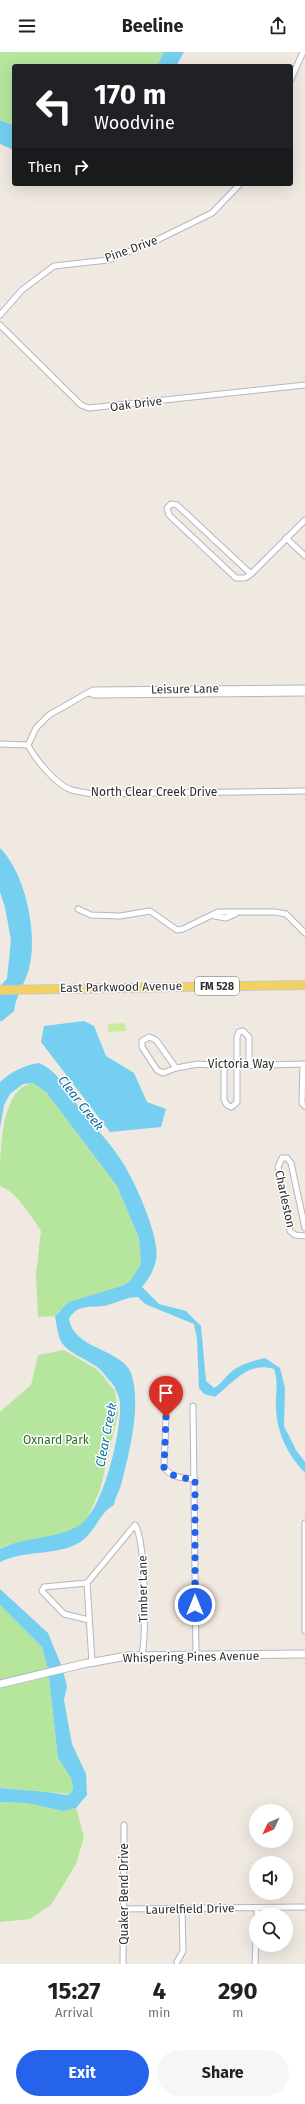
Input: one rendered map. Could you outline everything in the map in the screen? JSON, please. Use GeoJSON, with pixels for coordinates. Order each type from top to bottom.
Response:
{"type":"FeatureCollection","features":[{"type":"Feature","properties":{"kind":"main road","name":"East Parkwood Avenue"},"geometry":{"type":"LineString","coordinates":[[0,990],[305,985]]}},
{"type":"Feature","properties":{"kind":"main road","name":"Whispering Pines Avenue"},"geometry":{"type":"LineString","coordinates":[[0,1684],[83,1664],[142,1656],[305,1654]]}},
{"type":"Feature","properties":{"kind":"street"},"geometry":{"type":"LineString","coordinates":[[293,75],[304,52]]}},
{"type":"Feature","properties":{"kind":"street","name":"Pine Drive"},"geometry":{"type":"LineString","coordinates":[[0,315],[22,290],[54,266],[108,260],[153,242],[212,213],[238,186]]}},
{"type":"Feature","properties":{"kind":"street","name":"Oak Drive"},"geometry":{"type":"LineString","coordinates":[[0,325],[81,405],[89,408],[305,385]]}},
{"type":"Feature","properties":{"kind":"street"},"geometry":{"type":"LineString","coordinates":[[251,574],[177,505],[171,504],[167,508],[168,514],[236,578],[245,578],[251,574],[305,520]]}},
{"type":"Feature","properties":{"kind":"street"},"geometry":{"type":"LineString","coordinates":[[286,538],[305,556]]}},
{"type":"Feature","properties":{"kind":"street","name":"Leisure Lane"},"geometry":{"type":"LineString","coordinates":[[28,745],[36,728],[49,715],[89,692],[94,695],[281,691],[305,688]]}},
{"type":"Feature","properties":{"kind":"street","name":"Leisure Lane"},"geometry":{"type":"LineString","coordinates":[[281,691],[305,693]]}},
{"type":"Feature","properties":{"kind":"street"},"geometry":{"type":"LineString","coordinates":[[0,744],[28,745]]}},
{"type":"Feature","properties":{"kind":"street","name":"North Clear Creek Drive"},"geometry":{"type":"LineString","coordinates":[[28,745],[57,781],[63,786],[76,791],[112,795],[189,792],[305,792]]}},
{"type":"Feature","properties":{"kind":"street"},"geometry":{"type":"LineString","coordinates":[[78,909],[91,914],[120,916],[150,911],[177,930],[214,916],[218,912],[227,911],[235,914],[282,912],[291,918],[305,933]]}},
{"type":"Feature","properties":{"kind":"street"},"geometry":{"type":"LineString","coordinates":[[224,1066],[224,1100],[227,1105],[231,1107],[237,1102],[239,1032],[244,1031],[249,1037],[250,1064]]}},
{"type":"Feature","properties":{"kind":"street","name":"Victoria Way"},"geometry":{"type":"LineString","coordinates":[[176,1068],[154,1038],[149,1037],[142,1041],[142,1050],[159,1072],[163,1073],[176,1068],[198,1064],[224,1066],[250,1064],[304,1064]]}},
{"type":"Feature","properties":{"kind":"street"},"geometry":{"type":"LineString","coordinates":[[304,1064],[302,1103],[305,1106]]}},
{"type":"Feature","properties":{"kind":"street","name":"Charleston"},"geometry":{"type":"LineString","coordinates":[[305,1228],[291,1163],[287,1158],[282,1158],[278,1167],[290,1231],[295,1235],[305,1236]]}},
{"type":"Feature","properties":{"kind":"street"},"geometry":{"type":"LineString","coordinates":[[193,1406],[196,1656]]}},
{"type":"Feature","properties":{"kind":"street"},"geometry":{"type":"LineString","coordinates":[[166,1417],[164,1468],[170,1475],[179,1478],[195,1479]]}},
{"type":"Feature","properties":{"kind":"street"},"geometry":{"type":"LineString","coordinates":[[305,1523],[305,1631]]}},
{"type":"Feature","properties":{"kind":"street","name":"Timber Lane"},"geometry":{"type":"LineString","coordinates":[[87,1583],[135,1525],[139,1531],[143,1566],[142,1656]]}},
{"type":"Feature","properties":{"kind":"street"},"geometry":{"type":"LineString","coordinates":[[89,1620],[64,1614],[42,1591],[44,1587],[87,1583],[92,1663]]}},
{"type":"Feature","properties":{"kind":"street","name":"Quaker Bend Drive"},"geometry":{"type":"LineString","coordinates":[[123,1964],[124,1825]]}},
{"type":"Feature","properties":{"kind":"street","name":"Laurelfield Drive"},"geometry":{"type":"LineString","coordinates":[[257,1908],[305,1907]]}},
{"type":"Feature","properties":{"kind":"street","name":"Laurelfield Drive"},"geometry":{"type":"LineString","coordinates":[[123,1909],[249,1908]]}},
{"type":"Feature","properties":{"kind":"street"},"geometry":{"type":"LineString","coordinates":[[178,1962],[183,1951],[182,1909]]}},
{"type":"Feature","properties":{"kind":"street"},"geometry":{"type":"LineString","coordinates":[[255,1952],[255,1964]]}},
{"type":"Feature","properties":{"kind":"green space"},"geometry":{"type":"Polygon","coordinates":[[[0,52],[164,52],[158,64],[12,64],[12,125],[0,120],[0,52]]]}},
{"type":"Feature","properties":{"kind":"green space"},"geometry":{"type":"Polygon","coordinates":[[[125,1023],[126,1031],[108,1032],[108,1024],[125,1023]]]}},
{"type":"Feature","properties":{"kind":"green space"},"geometry":{"type":"Polygon","coordinates":[[[33,1083],[46,1092],[117,1186],[139,1238],[141,1264],[130,1281],[122,1286],[59,1311],[55,1316],[38,1317],[36,1274],[41,1231],[18,1199],[12,1193],[0,1186],[2,1141],[8,1109],[14,1096],[22,1087],[33,1083]]]}},
{"type":"Feature","properties":{"kind":"green space","name":"Oxnard Park"},"geometry":{"type":"Polygon","coordinates":[[[64,1350],[98,1370],[115,1391],[118,1414],[100,1490],[85,1524],[64,1534],[7,1545],[0,1549],[0,1412],[31,1385],[38,1355],[64,1350]]]}},
{"type":"Feature","properties":{"kind":"green space"},"geometry":{"type":"Polygon","coordinates":[[[0,1605],[42,1647],[48,1669],[58,1758],[71,1778],[73,1788],[70,1794],[0,1788],[0,1605]]]}},
{"type":"Feature","properties":{"kind":"green space"},"geometry":{"type":"Polygon","coordinates":[[[0,1802],[27,1803],[63,1811],[76,1808],[84,1837],[76,1864],[51,1905],[30,1919],[0,1922],[0,1802]]]}},
{"type":"Feature","properties":{"kind":"water"},"geometry":{"type":"Polygon","coordinates":[[[164,52],[184,52],[177,64],[158,64],[164,52]]]}},
{"type":"Feature","properties":{"kind":"water"},"geometry":{"type":"Polygon","coordinates":[[[0,120],[12,125],[12,149],[0,144],[0,120]]]}},
{"type":"Feature","properties":{"kind":"water"},"geometry":{"type":"Polygon","coordinates":[[[0,848],[9,859],[22,887],[27,903],[32,935],[32,950],[27,976],[17,999],[14,1011],[2,1021],[0,1021],[0,986],[7,979],[11,940],[5,907],[0,892],[0,848]]]}},
{"type":"Feature","properties":{"kind":"water"},"geometry":{"type":"Polygon","coordinates":[[[84,1021],[94,1026],[106,1056],[134,1073],[147,1102],[166,1109],[161,1127],[110,1132],[41,1042],[44,1026],[84,1021]]]}},
{"type":"Feature","properties":{"kind":"water"},"geometry":{"type":"Polygon","coordinates":[[[39,1063],[52,1071],[58,1077],[81,1110],[113,1149],[128,1172],[146,1211],[155,1239],[157,1251],[154,1267],[149,1278],[142,1287],[159,1304],[186,1311],[201,1326],[206,1381],[214,1388],[240,1366],[265,1358],[280,1368],[285,1388],[284,1426],[296,1450],[305,1462],[305,1473],[293,1459],[284,1444],[281,1435],[276,1409],[277,1384],[274,1369],[265,1367],[256,1368],[242,1375],[215,1397],[204,1394],[199,1388],[197,1339],[194,1324],[145,1304],[138,1297],[108,1305],[81,1308],[77,1310],[69,1319],[72,1329],[79,1337],[88,1343],[108,1353],[126,1365],[131,1373],[134,1386],[135,1414],[131,1444],[121,1485],[114,1505],[104,1513],[93,1530],[77,1544],[68,1548],[9,1558],[0,1562],[0,1549],[20,1542],[52,1536],[72,1529],[81,1524],[97,1502],[110,1467],[115,1448],[120,1414],[120,1402],[113,1384],[100,1370],[96,1366],[72,1352],[62,1343],[58,1333],[55,1316],[69,1302],[122,1286],[130,1281],[141,1264],[139,1238],[117,1186],[46,1092],[33,1083],[23,1084],[10,1094],[4,1105],[0,1128],[0,1082],[9,1075],[28,1065],[39,1063]]]}},
{"type":"Feature","properties":{"kind":"water"},"geometry":{"type":"Polygon","coordinates":[[[0,1589],[48,1633],[62,1667],[67,1686],[64,1700],[72,1744],[86,1774],[87,1795],[76,1808],[63,1811],[27,1803],[0,1802],[0,1788],[67,1795],[70,1794],[73,1788],[71,1778],[58,1758],[48,1669],[42,1647],[0,1605],[0,1589]]]}},
{"type":"Feature","properties":{"kind":"route"},"geometry":{"type":"LineString","coordinates":[[166,1417],[164,1468],[170,1475],[179,1478],[195,1479],[195,1605]]}},
{"type":"Feature","properties":{"kind":"water label","name":"Clear Creek"},"geometry":{"type":"Point","coordinates":[81,1103]}},
{"type":"Feature","properties":{"kind":"water label","name":"Clear Creek"},"geometry":{"type":"Point","coordinates":[106,1435]}}]}
